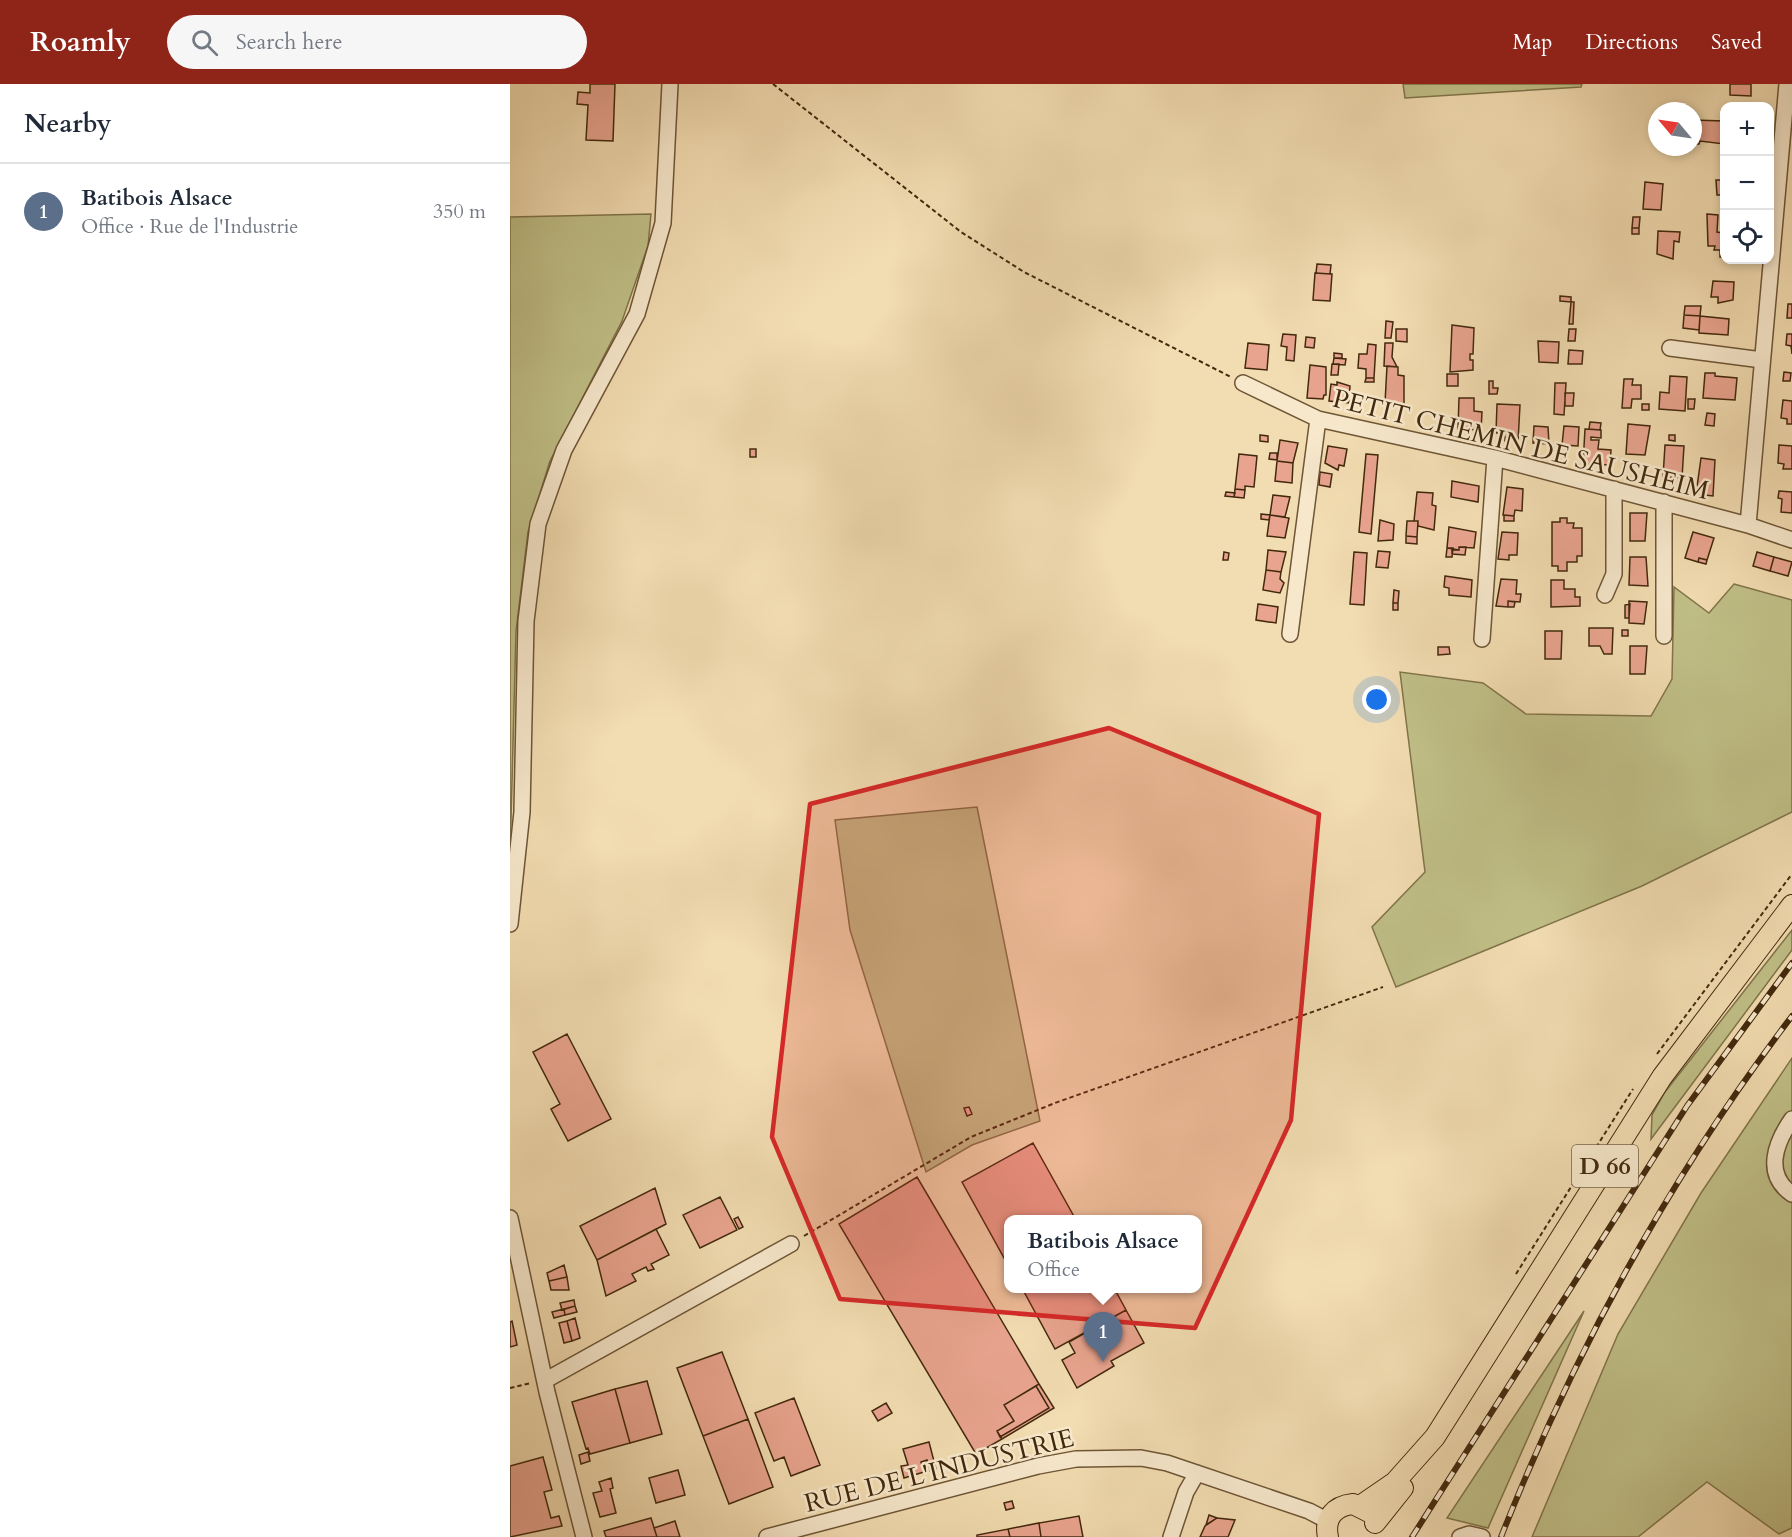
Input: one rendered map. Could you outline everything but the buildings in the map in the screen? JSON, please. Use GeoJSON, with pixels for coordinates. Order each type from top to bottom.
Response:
{"type":"FeatureCollection","features":[{"type":"Feature","properties":{"kind":"main road","name":"D 66"},"geometry":{"type":"LineString","coordinates":[[1374,1530],[1418,1471],[1435,1437],[1645,1102],[1696,1029],[1792,905]]}},
{"type":"Feature","properties":{"kind":"main road","name":"D 66"},"geometry":{"type":"LineString","coordinates":[[1360,1506],[1395,1482],[1435,1437]]}},
{"type":"Feature","properties":{"kind":"main road"},"geometry":{"type":"LineString","coordinates":[[1328,1529],[1337,1508],[1353,1504],[1367,1510],[1374,1530]]}},
{"type":"Feature","properties":{"kind":"street"},"geometry":{"type":"LineString","coordinates":[[510,924],[522,812],[526,621],[538,524],[564,450],[637,314],[663,223],[670,84]]}},
{"type":"Feature","properties":{"kind":"street"},"geometry":{"type":"LineString","coordinates":[[1748,525],[1786,85]]}},
{"type":"Feature","properties":{"kind":"street"},"geometry":{"type":"LineString","coordinates":[[1670,348],[1762,360]]}},
{"type":"Feature","properties":{"kind":"street","name":"PETIT CHEMIN DE SAUSHEIM"},"geometry":{"type":"LineString","coordinates":[[1243,383],[1318,420],[1495,458],[1748,525],[1792,540]]}},
{"type":"Feature","properties":{"kind":"street"},"geometry":{"type":"LineString","coordinates":[[1290,634],[1318,420]]}},
{"type":"Feature","properties":{"kind":"street"},"geometry":{"type":"LineString","coordinates":[[1482,639],[1495,458]]}},
{"type":"Feature","properties":{"kind":"street"},"geometry":{"type":"LineString","coordinates":[[1605,595],[1614,574],[1614,489]]}},
{"type":"Feature","properties":{"kind":"street"},"geometry":{"type":"LineString","coordinates":[[1664,502],[1664,636]]}},
{"type":"Feature","properties":{"kind":"street"},"geometry":{"type":"LineString","coordinates":[[1792,1119],[1779,1139],[1774,1164],[1778,1180],[1792,1194]]}},
{"type":"Feature","properties":{"kind":"street"},"geometry":{"type":"LineString","coordinates":[[510,1218],[584,1537]]}},
{"type":"Feature","properties":{"kind":"street"},"geometry":{"type":"LineString","coordinates":[[546,1380],[791,1244]]}},
{"type":"Feature","properties":{"kind":"street","name":"RUE DE L'INDUSTRIE"},"geometry":{"type":"LineString","coordinates":[[767,1537],[1038,1466],[1076,1459],[1141,1458],[1197,1473],[1310,1511],[1328,1529]]}},
{"type":"Feature","properties":{"kind":"street"},"geometry":{"type":"LineString","coordinates":[[1171,1537],[1186,1492],[1197,1473]]}},
{"type":"Feature","properties":{"kind":"street"},"geometry":{"type":"LineString","coordinates":[[1460,1537],[1469,1534],[1482,1537]]}},
{"type":"Feature","properties":{"kind":"path"},"geometry":{"type":"LineString","coordinates":[[773,84],[979,244],[1024,272],[1243,383]]}},
{"type":"Feature","properties":{"kind":"path"},"geometry":{"type":"LineString","coordinates":[[791,1244],[971,1137],[1055,1103],[1383,987]]}},
{"type":"Feature","properties":{"kind":"path"},"geometry":{"type":"LineString","coordinates":[[510,1388],[546,1380]]}},
{"type":"Feature","properties":{"kind":"highlighted area"},"geometry":{"type":"Polygon","coordinates":[[[1109,728],[1319,814],[1291,1120],[1195,1328],[840,1299],[772,1137],[810,804],[1109,728]]]}},
{"type":"Feature","properties":{"kind":"shaded area"},"geometry":{"type":"Polygon","coordinates":[[[1403,84],[1582,84],[1581,87],[1405,98],[1403,84]]]}},
{"type":"Feature","properties":{"kind":"shaded area"},"geometry":{"type":"Polygon","coordinates":[[[651,214],[648,246],[622,321],[550,461],[528,532],[516,631],[510,858],[510,217],[651,214]]]}},
{"type":"Feature","properties":{"kind":"shaded area"},"geometry":{"type":"Polygon","coordinates":[[[1734,584],[1792,600],[1792,812],[1642,886],[1396,987],[1372,927],[1425,872],[1400,672],[1483,683],[1526,714],[1651,716],[1672,679],[1674,587],[1709,613],[1734,584]]]}},
{"type":"Feature","properties":{"kind":"shaded area"},"geometry":{"type":"Polygon","coordinates":[[[977,807],[1040,1121],[972,1145],[926,1172],[850,930],[835,820],[977,807]]]}},
{"type":"Feature","properties":{"kind":"shaded area"},"geometry":{"type":"Polygon","coordinates":[[[1792,930],[1792,950],[1651,1139],[1652,1115],[1665,1092],[1792,930]]]}},
{"type":"Feature","properties":{"kind":"shaded area"},"geometry":{"type":"Polygon","coordinates":[[[1792,1058],[1792,1528],[1779,1534],[1707,1482],[1638,1537],[1532,1537],[1618,1334],[1701,1193],[1792,1058]]]}},
{"type":"Feature","properties":{"kind":"shaded area"},"geometry":{"type":"Polygon","coordinates":[[[1584,1311],[1488,1528],[1447,1518],[1584,1311]]]}},
{"type":"Feature","properties":{"kind":"railway"},"geometry":{"type":"LineString","coordinates":[[1412,1537],[1687,1106],[1792,963]]}},
{"type":"Feature","properties":{"kind":"railway"},"geometry":{"type":"LineString","coordinates":[[1501,1537],[1561,1399],[1628,1266],[1705,1139],[1792,1016]]}},
{"type":"Feature","properties":{"kind":"place","name":"Batibois Alsace"},"geometry":{"type":"Point","coordinates":[1103,1362]}}]}
